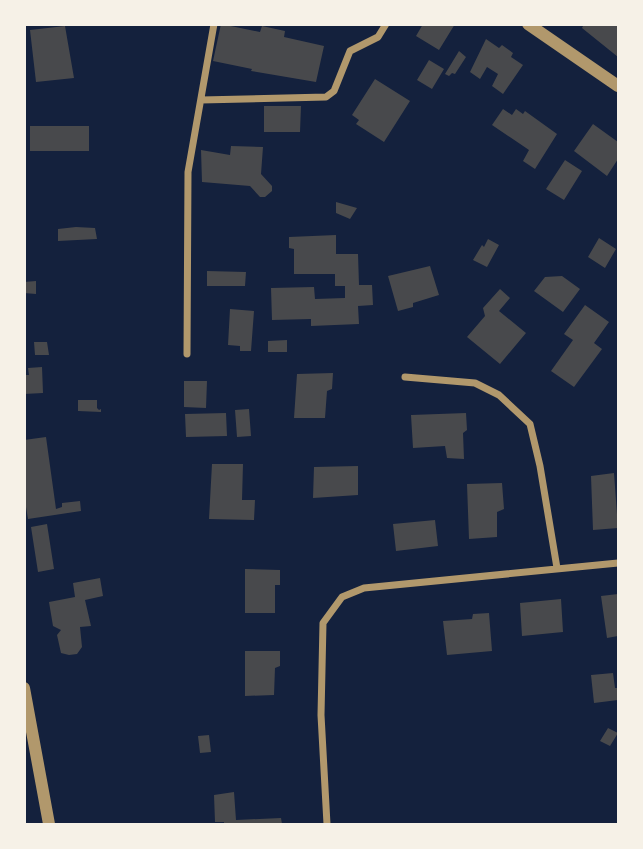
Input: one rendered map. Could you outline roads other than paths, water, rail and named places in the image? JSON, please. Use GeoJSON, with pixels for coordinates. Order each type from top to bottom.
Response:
{"type":"FeatureCollection","features":[{"type":"Feature","properties":{"kind":"street"},"geometry":{"type":"LineString","coordinates":[[187,354],[188,172],[214,24]]}},
{"type":"Feature","properties":{"kind":"street"},"geometry":{"type":"LineString","coordinates":[[201,100],[326,97],[334,91],[350,51],[378,37],[386,24]]}},
{"type":"Feature","properties":{"kind":"street"},"geometry":{"type":"LineString","coordinates":[[528,24],[618,86]]}},
{"type":"Feature","properties":{"kind":"street"},"geometry":{"type":"LineString","coordinates":[[405,377],[475,383],[499,395],[530,424],[557,568]]}},
{"type":"Feature","properties":{"kind":"street"},"geometry":{"type":"LineString","coordinates":[[327,824],[321,715],[323,623],[342,597],[364,588],[618,563]]}},
{"type":"Feature","properties":{"kind":"street"},"geometry":{"type":"LineString","coordinates":[[24,688],[49,824]]}}]}
